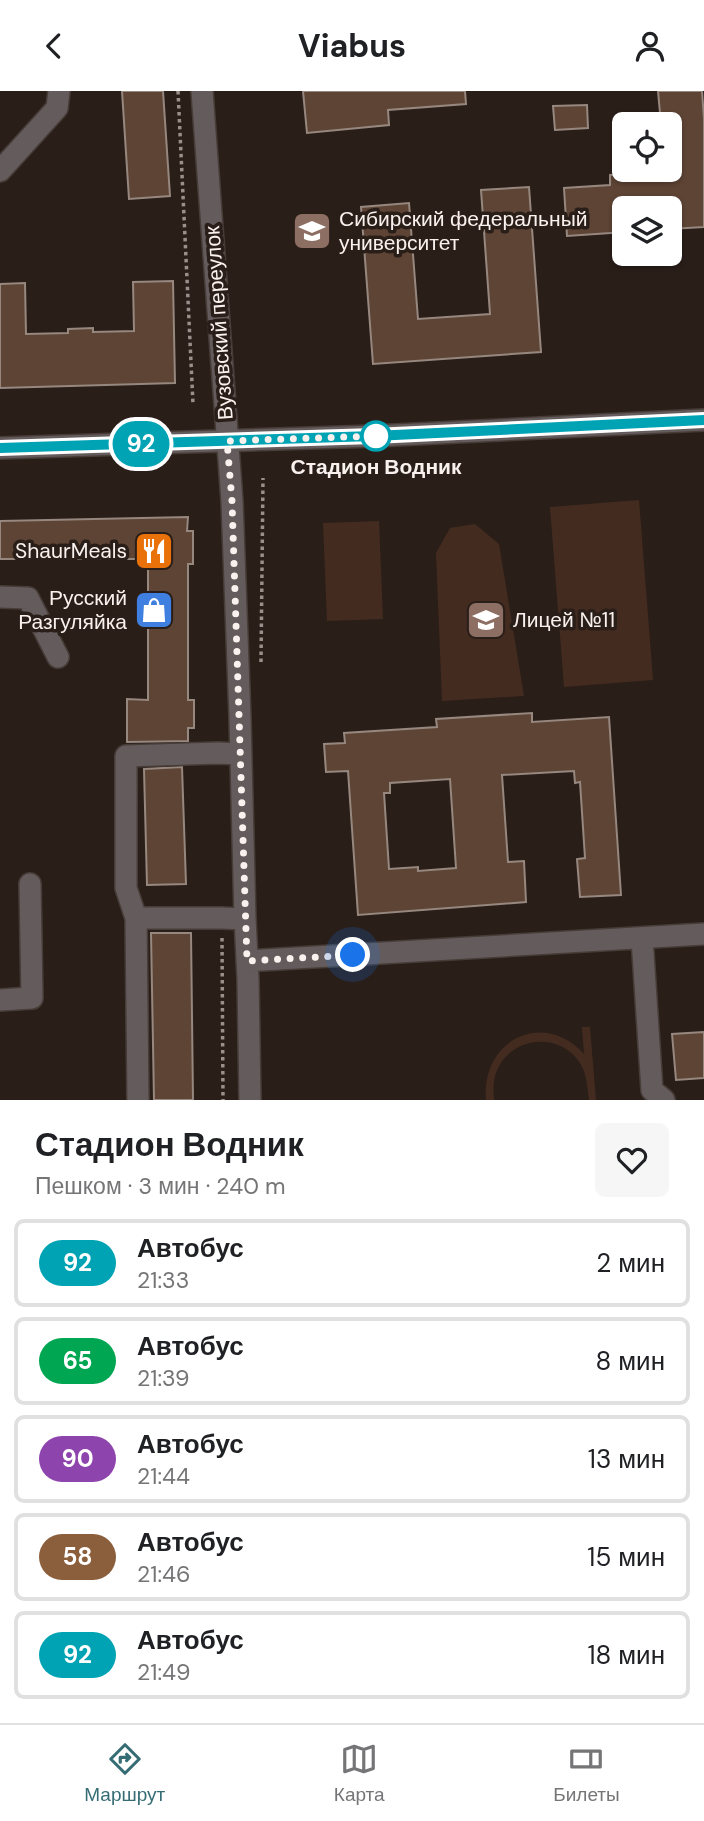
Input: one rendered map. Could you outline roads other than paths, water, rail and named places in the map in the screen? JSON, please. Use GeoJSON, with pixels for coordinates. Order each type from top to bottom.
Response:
{"type":"FeatureCollection","features":[{"type":"Feature","properties":{"kind":"street"},"geometry":{"type":"LineString","coordinates":[[0,171],[57,108],[59,91]]}},
{"type":"Feature","properties":{"kind":"street","name":"Вузовский переулок"},"geometry":{"type":"LineString","coordinates":[[202,91],[232,501],[250,1100]]}},
{"type":"Feature","properties":{"kind":"street"},"geometry":{"type":"LineString","coordinates":[[0,448],[374,436],[704,420]]}},
{"type":"Feature","properties":{"kind":"street"},"geometry":{"type":"LineString","coordinates":[[0,597],[28,598],[58,657]]}},
{"type":"Feature","properties":{"kind":"street"},"geometry":{"type":"LineString","coordinates":[[138,1100],[136,918],[126,888],[126,756],[240,754]]}},
{"type":"Feature","properties":{"kind":"street"},"geometry":{"type":"LineString","coordinates":[[0,1000],[32,998],[30,884]]}},
{"type":"Feature","properties":{"kind":"street"},"geometry":{"type":"LineString","coordinates":[[136,918],[245,919]]}},
{"type":"Feature","properties":{"kind":"street"},"geometry":{"type":"LineString","coordinates":[[247,961],[704,934]]}},
{"type":"Feature","properties":{"kind":"street"},"geometry":{"type":"LineString","coordinates":[[642,938],[652,1090],[664,1100]]}},
{"type":"Feature","properties":{"kind":"place","name":"Сибирский федеральный университет"},"geometry":{"type":"Point","coordinates":[312,231]}},
{"type":"Feature","properties":{"kind":"place","name":"Стадион Водник"},"geometry":{"type":"Point","coordinates":[376,436]}},
{"type":"Feature","properties":{"kind":"place","name":"ShаurMeals"},"geometry":{"type":"Point","coordinates":[154,551]}},
{"type":"Feature","properties":{"kind":"place","name":"Русский Разгуляйка"},"geometry":{"type":"Point","coordinates":[154,610]}},
{"type":"Feature","properties":{"kind":"place","name":"Лицей №11"},"geometry":{"type":"Point","coordinates":[486,620]}}]}
